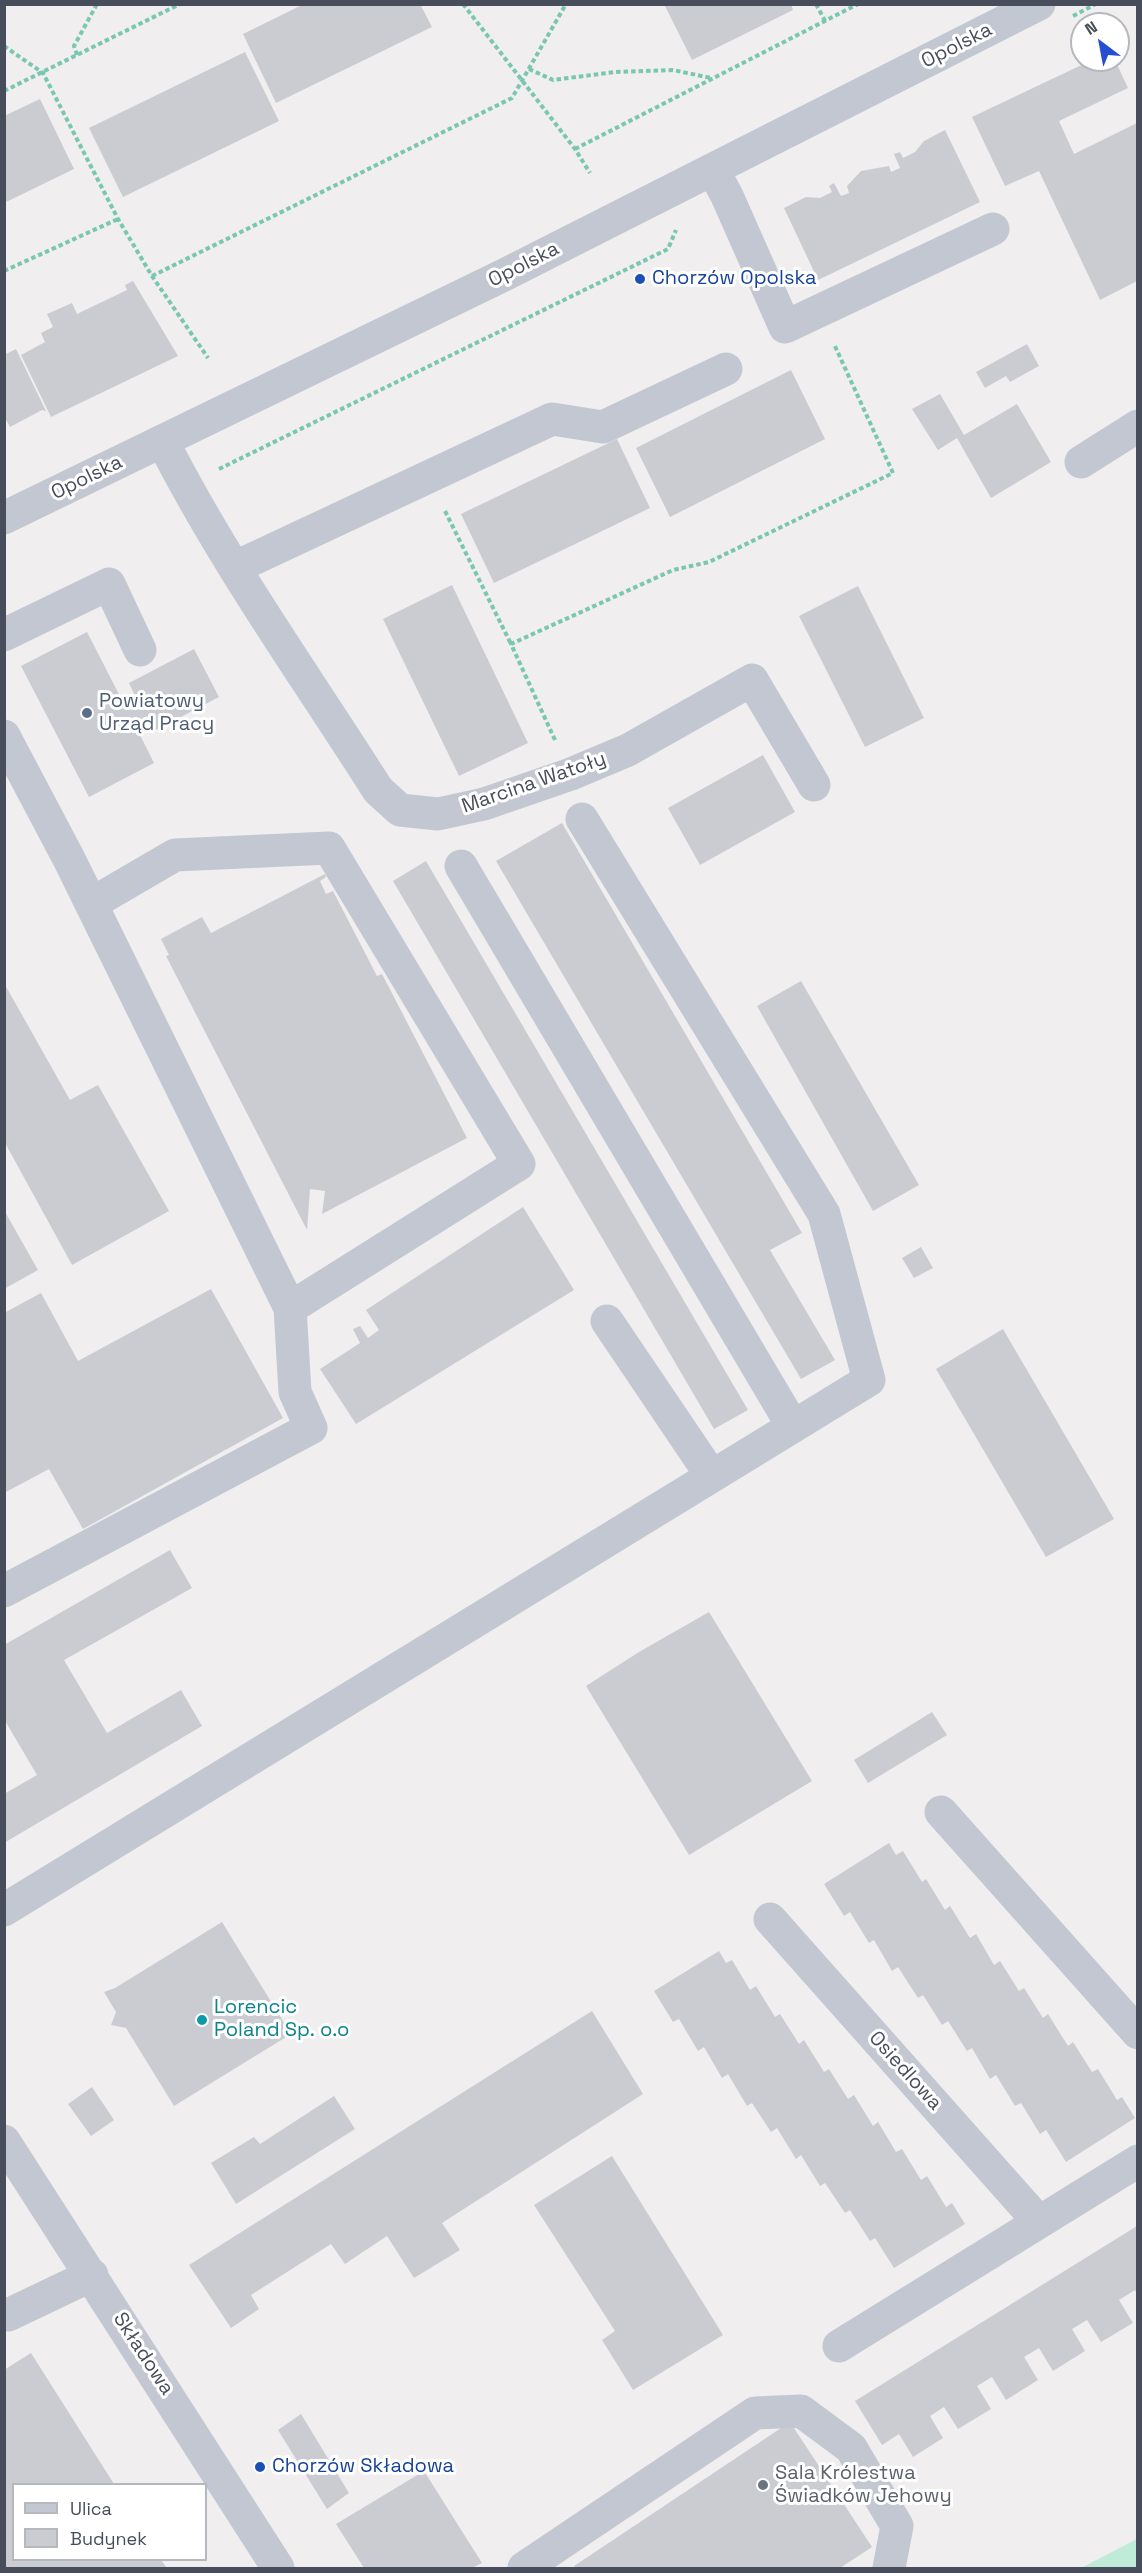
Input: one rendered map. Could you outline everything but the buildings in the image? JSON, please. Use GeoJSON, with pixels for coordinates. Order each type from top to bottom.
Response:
{"type":"FeatureCollection","features":[{"type":"Feature","properties":{"kind":"street","name":"Opolska"},"geometry":{"type":"LineString","coordinates":[[4,518],[713,170],[1039,4]]}},
{"type":"Feature","properties":{"kind":"street"},"geometry":{"type":"LineString","coordinates":[[713,170],[728,196],[785,327],[993,229]]}},
{"type":"Feature","properties":{"kind":"street"},"geometry":{"type":"LineString","coordinates":[[236,567],[552,419],[603,427],[726,369]]}},
{"type":"Feature","properties":{"kind":"street"},"geometry":{"type":"LineString","coordinates":[[1081,462],[1137,426]]}},
{"type":"Feature","properties":{"kind":"street","name":"Marcina Watoły"},"geometry":{"type":"LineString","coordinates":[[162,441],[182,479],[236,567],[378,790],[400,810],[438,814],[484,804],[571,774],[628,750],[752,680],[814,785]]}},
{"type":"Feature","properties":{"kind":"street"},"geometry":{"type":"LineString","coordinates":[[4,635],[109,584],[141,650]]}},
{"type":"Feature","properties":{"kind":"street"},"geometry":{"type":"LineString","coordinates":[[4,736],[92,904],[291,1308],[295,1392],[311,1428],[4,1591]]}},
{"type":"Feature","properties":{"kind":"street"},"geometry":{"type":"LineString","coordinates":[[4,1910],[792,1425],[869,1380],[824,1214],[582,819]]}},
{"type":"Feature","properties":{"kind":"street"},"geometry":{"type":"LineString","coordinates":[[92,904],[175,855],[329,848],[519,1164],[291,1308]]}},
{"type":"Feature","properties":{"kind":"street"},"geometry":{"type":"LineString","coordinates":[[461,866],[792,1425]]}},
{"type":"Feature","properties":{"kind":"street"},"geometry":{"type":"LineString","coordinates":[[607,1321],[711,1475]]}},
{"type":"Feature","properties":{"kind":"street"},"geometry":{"type":"LineString","coordinates":[[941,1812],[1137,2033]]}},
{"type":"Feature","properties":{"kind":"street","name":"Osiedlowa"},"geometry":{"type":"LineString","coordinates":[[770,1919],[1039,2222]]}},
{"type":"Feature","properties":{"kind":"street","name":"Składowa"},"geometry":{"type":"LineString","coordinates":[[4,2141],[278,2568]]}},
{"type":"Feature","properties":{"kind":"street"},"geometry":{"type":"LineString","coordinates":[[839,2346],[1137,2162]]}},
{"type":"Feature","properties":{"kind":"street"},"geometry":{"type":"LineString","coordinates":[[4,2314],[8,2315],[92,2275]]}},
{"type":"Feature","properties":{"kind":"street"},"geometry":{"type":"LineString","coordinates":[[524,2568],[755,2413],[801,2411],[851,2448],[897,2526],[890,2568]]}},
{"type":"Feature","properties":{"kind":"path"},"geometry":{"type":"LineString","coordinates":[[77,55],[74,46],[98,4]]}},
{"type":"Feature","properties":{"kind":"path"},"geometry":{"type":"LineString","coordinates":[[4,91],[180,4]]}},
{"type":"Feature","properties":{"kind":"path"},"geometry":{"type":"LineString","coordinates":[[463,4],[575,149],[590,173]]}},
{"type":"Feature","properties":{"kind":"path"},"geometry":{"type":"LineString","coordinates":[[152,276],[512,98],[523,83],[566,4]]}},
{"type":"Feature","properties":{"kind":"path"},"geometry":{"type":"LineString","coordinates":[[816,4],[825,21]]}},
{"type":"Feature","properties":{"kind":"path"},"geometry":{"type":"LineString","coordinates":[[575,149],[858,4]]}},
{"type":"Feature","properties":{"kind":"path"},"geometry":{"type":"LineString","coordinates":[[4,46],[43,73],[118,219],[152,276],[208,358]]}},
{"type":"Feature","properties":{"kind":"path"},"geometry":{"type":"LineString","coordinates":[[529,69],[553,80],[615,72],[673,70],[711,78]]}},
{"type":"Feature","properties":{"kind":"path"},"geometry":{"type":"LineString","coordinates":[[4,271],[118,219]]}},
{"type":"Feature","properties":{"kind":"path"},"geometry":{"type":"LineString","coordinates":[[511,644],[674,570],[709,562],[894,473],[819,310]]}},
{"type":"Feature","properties":{"kind":"path"},"geometry":{"type":"LineString","coordinates":[[429,477],[511,644],[571,774]]}},
{"type":"Feature","properties":{"kind":"green space"},"geometry":{"type":"Polygon","coordinates":[[[1137,2539],[1137,2568],[1081,2568],[1137,2539]]]}},
{"type":"Feature","properties":{"kind":"place","name":"Chorzów Opolska"},"geometry":{"type":"Point","coordinates":[640,279]}},
{"type":"Feature","properties":{"kind":"place","name":"Powiatowy Urząd Pracy"},"geometry":{"type":"Point","coordinates":[87,713]}},
{"type":"Feature","properties":{"kind":"place","name":"Lorencic Poland Sp. o.o"},"geometry":{"type":"Point","coordinates":[202,2020]}},
{"type":"Feature","properties":{"kind":"place","name":"Chorzów Składowa"},"geometry":{"type":"Point","coordinates":[260,2467]}},
{"type":"Feature","properties":{"kind":"place","name":"Sala Królestwa Świadków Jehowy"},"geometry":{"type":"Point","coordinates":[763,2485]}}]}
